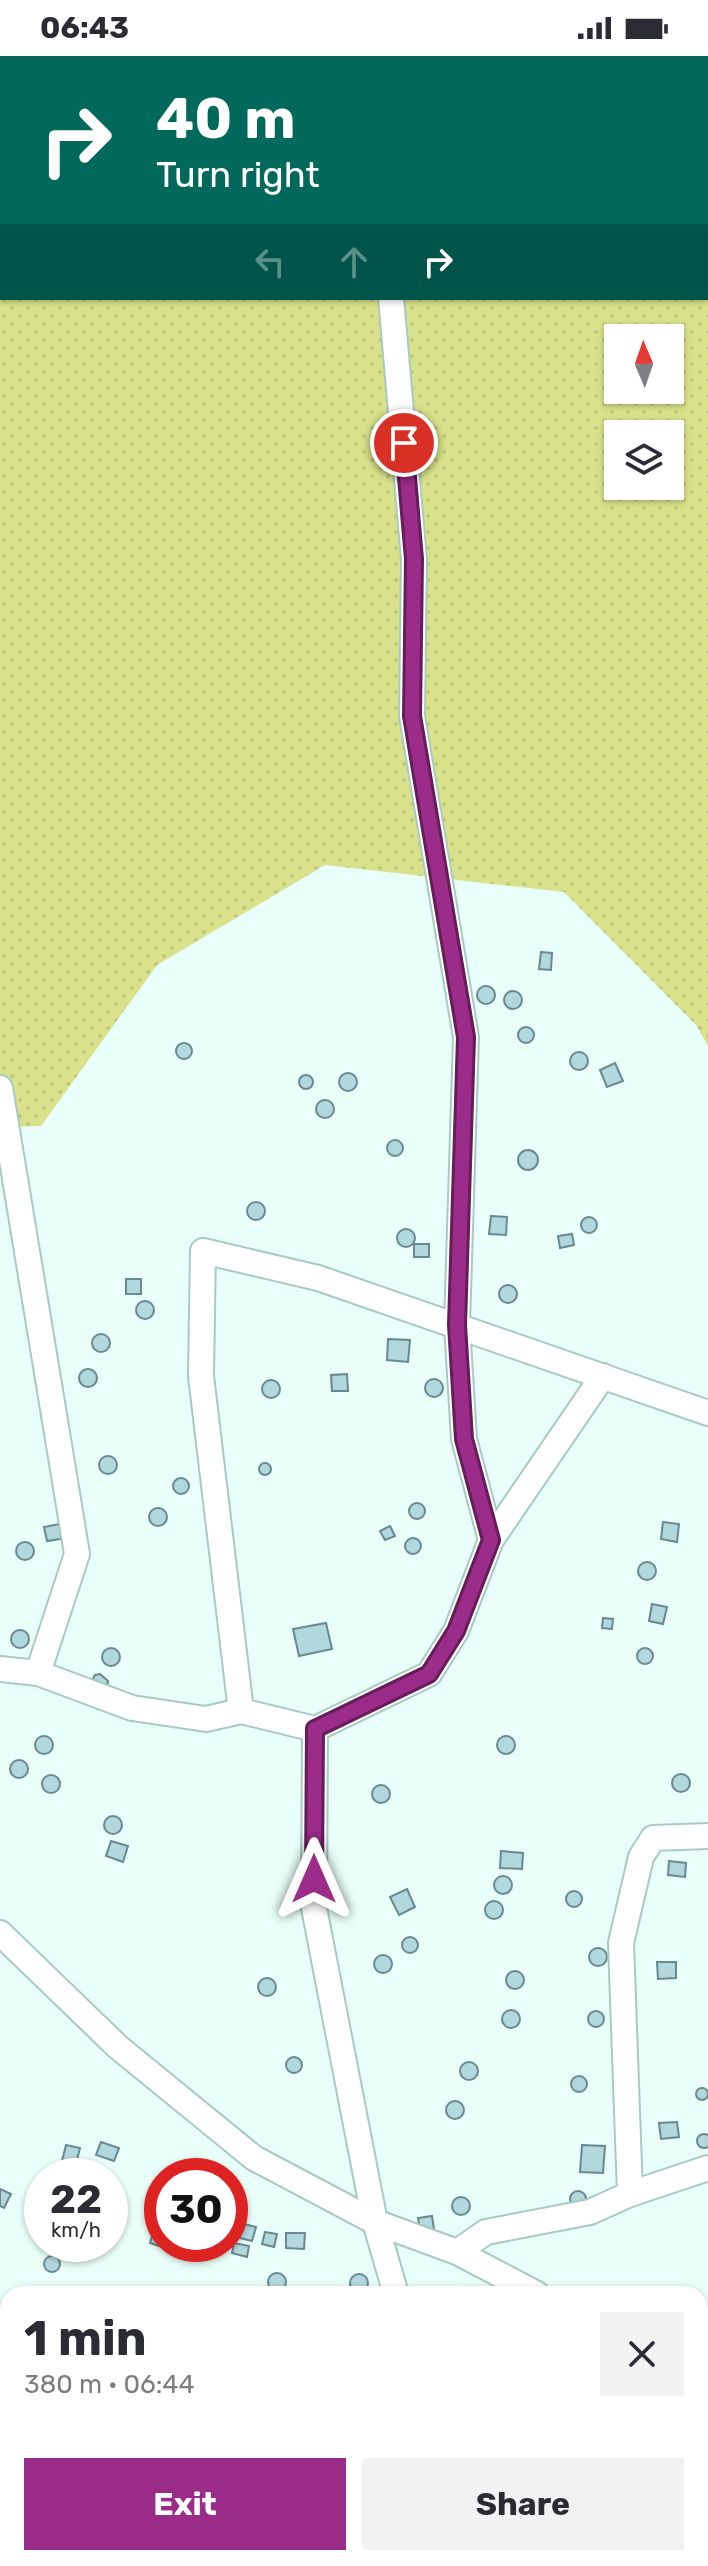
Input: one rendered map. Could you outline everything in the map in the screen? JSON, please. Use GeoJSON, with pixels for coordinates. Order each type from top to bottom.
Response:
{"type":"FeatureCollection","features":[{"type":"Feature","properties":{"kind":"street"},"geometry":{"type":"LineString","coordinates":[[391,300],[414,559],[412,716],[466,1037],[457,1325],[464,1439],[491,1540]]}},
{"type":"Feature","properties":{"kind":"street"},"geometry":{"type":"LineString","coordinates":[[0,1088],[77,1554],[38,1673]]}},
{"type":"Feature","properties":{"kind":"street"},"geometry":{"type":"LineString","coordinates":[[241,1711],[201,1376],[203,1251],[318,1278],[708,1413]]}},
{"type":"Feature","properties":{"kind":"street"},"geometry":{"type":"LineString","coordinates":[[0,1669],[38,1673],[132,1708],[206,1719],[241,1711],[315,1729],[429,1674],[456,1631],[491,1540],[603,1376]]}},
{"type":"Feature","properties":{"kind":"street"},"geometry":{"type":"LineString","coordinates":[[315,1729],[314,1908],[375,2222],[394,2286]]}},
{"type":"Feature","properties":{"kind":"street"},"geometry":{"type":"LineString","coordinates":[[630,2194],[621,1943],[641,1857],[653,1838],[708,1836]]}},
{"type":"Feature","properties":{"kind":"street"},"geometry":{"type":"LineString","coordinates":[[0,1933],[118,2047],[254,2158],[375,2222],[457,2252],[522,2286]]}},
{"type":"Feature","properties":{"kind":"street"},"geometry":{"type":"LineString","coordinates":[[457,2252],[486,2232],[590,2212],[630,2194],[708,2168]]}},
{"type":"Feature","properties":{"kind":"green space"},"geometry":{"type":"Polygon","coordinates":[[[0,300],[708,300],[708,1046],[696,1025],[564,892],[325,865],[157,965],[41,1126],[0,1127],[0,300]]]}},
{"type":"Feature","properties":{"kind":"building"},"geometry":{"type":"Polygon","coordinates":[[[541,952],[552,953],[551,970],[539,969],[541,952]]]}},
{"type":"Feature","properties":{"kind":"building"},"geometry":{"type":"Polygon","coordinates":[[[486,986],[495,995],[486,1004],[477,995],[486,986]]]}},
{"type":"Feature","properties":{"kind":"building"},"geometry":{"type":"Polygon","coordinates":[[[513,991],[522,1000],[513,1009],[504,1000],[513,991]]]}},
{"type":"Feature","properties":{"kind":"building"},"geometry":{"type":"Polygon","coordinates":[[[523,1027],[529,1027],[534,1035],[532,1041],[523,1043],[518,1038],[518,1032],[523,1027]]]}},
{"type":"Feature","properties":{"kind":"building"},"geometry":{"type":"Polygon","coordinates":[[[181,1043],[187,1043],[192,1051],[190,1057],[181,1059],[176,1054],[176,1048],[181,1043]]]}},
{"type":"Feature","properties":{"kind":"building"},"geometry":{"type":"Polygon","coordinates":[[[579,1052],[588,1061],[579,1070],[570,1061],[579,1052]]]}},
{"type":"Feature","properties":{"kind":"building"},"geometry":{"type":"Polygon","coordinates":[[[615,1063],[623,1081],[607,1087],[600,1070],[615,1063]]]}},
{"type":"Feature","properties":{"kind":"building"},"geometry":{"type":"Polygon","coordinates":[[[348,1073],[357,1082],[348,1091],[339,1082],[348,1073]]]}},
{"type":"Feature","properties":{"kind":"building"},"geometry":{"type":"Polygon","coordinates":[[[306,1075],[313,1082],[306,1089],[299,1082],[306,1075]]]}},
{"type":"Feature","properties":{"kind":"building"},"geometry":{"type":"Polygon","coordinates":[[[325,1100],[334,1109],[325,1118],[316,1109],[325,1100]]]}},
{"type":"Feature","properties":{"kind":"building"},"geometry":{"type":"Polygon","coordinates":[[[392,1140],[398,1140],[403,1148],[401,1154],[392,1156],[387,1151],[387,1145],[392,1140]]]}},
{"type":"Feature","properties":{"kind":"building"},"geometry":{"type":"Polygon","coordinates":[[[528,1150],[535,1153],[538,1160],[535,1167],[528,1170],[521,1167],[518,1160],[521,1153],[528,1150]]]}},
{"type":"Feature","properties":{"kind":"building"},"geometry":{"type":"Polygon","coordinates":[[[256,1202],[265,1211],[256,1220],[247,1211],[256,1202]]]}},
{"type":"Feature","properties":{"kind":"building"},"geometry":{"type":"Polygon","coordinates":[[[491,1216],[507,1217],[506,1235],[489,1234],[491,1216]]]}},
{"type":"Feature","properties":{"kind":"building"},"geometry":{"type":"Polygon","coordinates":[[[586,1217],[592,1217],[597,1225],[595,1231],[586,1233],[581,1228],[581,1222],[586,1217]]]}},
{"type":"Feature","properties":{"kind":"building"},"geometry":{"type":"Polygon","coordinates":[[[406,1229],[415,1238],[406,1247],[397,1238],[406,1229]]]}},
{"type":"Feature","properties":{"kind":"building"},"geometry":{"type":"Polygon","coordinates":[[[572,1234],[574,1245],[560,1248],[558,1236],[572,1234]]]}},
{"type":"Feature","properties":{"kind":"building"},"geometry":{"type":"Polygon","coordinates":[[[414,1244],[429,1244],[429,1257],[414,1257],[414,1244]]]}},
{"type":"Feature","properties":{"kind":"building"},"geometry":{"type":"Polygon","coordinates":[[[126,1279],[141,1279],[141,1294],[126,1294],[126,1279]]]}},
{"type":"Feature","properties":{"kind":"building"},"geometry":{"type":"Polygon","coordinates":[[[508,1285],[517,1294],[508,1303],[499,1294],[508,1285]]]}},
{"type":"Feature","properties":{"kind":"building"},"geometry":{"type":"Polygon","coordinates":[[[145,1301],[154,1310],[145,1319],[136,1310],[145,1301]]]}},
{"type":"Feature","properties":{"kind":"building"},"geometry":{"type":"Polygon","coordinates":[[[101,1334],[110,1343],[101,1352],[92,1343],[101,1334]]]}},
{"type":"Feature","properties":{"kind":"building"},"geometry":{"type":"Polygon","coordinates":[[[388,1339],[410,1340],[408,1362],[387,1360],[388,1339]]]}},
{"type":"Feature","properties":{"kind":"building"},"geometry":{"type":"Polygon","coordinates":[[[88,1369],[97,1378],[88,1387],[79,1378],[88,1369]]]}},
{"type":"Feature","properties":{"kind":"building"},"geometry":{"type":"Polygon","coordinates":[[[347,1374],[348,1391],[332,1391],[331,1375],[347,1374]]]}},
{"type":"Feature","properties":{"kind":"building"},"geometry":{"type":"Polygon","coordinates":[[[434,1379],[443,1388],[434,1397],[425,1388],[434,1379]]]}},
{"type":"Feature","properties":{"kind":"building"},"geometry":{"type":"Polygon","coordinates":[[[271,1380],[280,1389],[271,1398],[262,1389],[271,1380]]]}},
{"type":"Feature","properties":{"kind":"building"},"geometry":{"type":"Polygon","coordinates":[[[108,1456],[117,1465],[108,1474],[99,1465],[108,1456]]]}},
{"type":"Feature","properties":{"kind":"building"},"geometry":{"type":"Polygon","coordinates":[[[265,1463],[271,1469],[265,1475],[259,1469],[265,1463]]]}},
{"type":"Feature","properties":{"kind":"building"},"geometry":{"type":"Polygon","coordinates":[[[178,1478],[184,1478],[189,1486],[187,1492],[178,1494],[173,1489],[173,1483],[178,1478]]]}},
{"type":"Feature","properties":{"kind":"building"},"geometry":{"type":"Polygon","coordinates":[[[414,1503],[420,1503],[425,1511],[423,1517],[414,1519],[409,1514],[409,1508],[414,1503]]]}},
{"type":"Feature","properties":{"kind":"building"},"geometry":{"type":"Polygon","coordinates":[[[158,1508],[167,1517],[158,1526],[149,1517],[158,1508]]]}},
{"type":"Feature","properties":{"kind":"building"},"geometry":{"type":"Polygon","coordinates":[[[663,1522],[679,1524],[677,1542],[661,1539],[663,1522]]]}},
{"type":"Feature","properties":{"kind":"building"},"geometry":{"type":"Polygon","coordinates":[[[65,1523],[67,1538],[47,1541],[44,1527],[65,1523]]]}},
{"type":"Feature","properties":{"kind":"building"},"geometry":{"type":"Polygon","coordinates":[[[390,1526],[395,1536],[385,1540],[380,1531],[390,1526]]]}},
{"type":"Feature","properties":{"kind":"building"},"geometry":{"type":"Polygon","coordinates":[[[410,1538],[416,1538],[421,1546],[419,1552],[410,1554],[405,1549],[405,1543],[410,1538]]]}},
{"type":"Feature","properties":{"kind":"building"},"geometry":{"type":"Polygon","coordinates":[[[25,1542],[34,1551],[25,1560],[16,1551],[25,1542]]]}},
{"type":"Feature","properties":{"kind":"building"},"geometry":{"type":"Polygon","coordinates":[[[647,1562],[656,1571],[647,1580],[638,1571],[647,1562]]]}},
{"type":"Feature","properties":{"kind":"building"},"geometry":{"type":"Polygon","coordinates":[[[652,1604],[667,1607],[663,1624],[649,1621],[652,1604]]]}},
{"type":"Feature","properties":{"kind":"building"},"geometry":{"type":"Polygon","coordinates":[[[603,1618],[613,1619],[612,1629],[602,1628],[603,1618]]]}},
{"type":"Feature","properties":{"kind":"building"},"geometry":{"type":"Polygon","coordinates":[[[326,1623],[332,1649],[299,1656],[293,1629],[326,1623]]]}},
{"type":"Feature","properties":{"kind":"building"},"geometry":{"type":"Polygon","coordinates":[[[20,1630],[29,1639],[20,1648],[11,1639],[20,1630]]]}},
{"type":"Feature","properties":{"kind":"building"},"geometry":{"type":"Polygon","coordinates":[[[111,1648],[120,1657],[111,1666],[102,1657],[111,1648]]]}},
{"type":"Feature","properties":{"kind":"building"},"geometry":{"type":"Polygon","coordinates":[[[642,1648],[648,1648],[653,1656],[651,1662],[642,1664],[637,1659],[637,1653],[642,1648]]]}},
{"type":"Feature","properties":{"kind":"building"},"geometry":{"type":"Polygon","coordinates":[[[100,1674],[108,1681],[107,1687],[90,1685],[95,1675],[100,1674]]]}},
{"type":"Feature","properties":{"kind":"building"},"geometry":{"type":"Polygon","coordinates":[[[44,1736],[53,1745],[44,1754],[35,1745],[44,1736]]]}},
{"type":"Feature","properties":{"kind":"building"},"geometry":{"type":"Polygon","coordinates":[[[506,1736],[515,1745],[506,1754],[497,1745],[506,1736]]]}},
{"type":"Feature","properties":{"kind":"building"},"geometry":{"type":"Polygon","coordinates":[[[19,1760],[28,1769],[19,1778],[10,1769],[19,1760]]]}},
{"type":"Feature","properties":{"kind":"building"},"geometry":{"type":"Polygon","coordinates":[[[681,1774],[690,1783],[681,1792],[672,1783],[681,1774]]]}},
{"type":"Feature","properties":{"kind":"building"},"geometry":{"type":"Polygon","coordinates":[[[51,1775],[60,1784],[51,1793],[42,1784],[51,1775]]]}},
{"type":"Feature","properties":{"kind":"building"},"geometry":{"type":"Polygon","coordinates":[[[381,1785],[390,1794],[381,1803],[372,1794],[381,1785]]]}},
{"type":"Feature","properties":{"kind":"building"},"geometry":{"type":"Polygon","coordinates":[[[113,1816],[122,1825],[113,1834],[104,1825],[113,1816]]]}},
{"type":"Feature","properties":{"kind":"building"},"geometry":{"type":"Polygon","coordinates":[[[111,1841],[128,1846],[123,1862],[106,1856],[111,1841]]]}},
{"type":"Feature","properties":{"kind":"building"},"geometry":{"type":"Polygon","coordinates":[[[501,1851],[523,1853],[522,1869],[500,1868],[501,1851]]]}},
{"type":"Feature","properties":{"kind":"building"},"geometry":{"type":"Polygon","coordinates":[[[669,1861],[686,1863],[685,1877],[668,1875],[669,1861]]]}},
{"type":"Feature","properties":{"kind":"building"},"geometry":{"type":"Polygon","coordinates":[[[503,1876],[512,1885],[503,1894],[494,1885],[503,1876]]]}},
{"type":"Feature","properties":{"kind":"building"},"geometry":{"type":"Polygon","coordinates":[[[407,1889],[415,1907],[399,1915],[390,1897],[407,1889]]]}},
{"type":"Feature","properties":{"kind":"building"},"geometry":{"type":"Polygon","coordinates":[[[571,1891],[577,1891],[582,1899],[580,1905],[571,1907],[566,1902],[566,1896],[571,1891]]]}},
{"type":"Feature","properties":{"kind":"building"},"geometry":{"type":"Polygon","coordinates":[[[494,1901],[503,1910],[494,1919],[485,1910],[494,1901]]]}},
{"type":"Feature","properties":{"kind":"building"},"geometry":{"type":"Polygon","coordinates":[[[407,1937],[413,1937],[418,1945],[416,1951],[407,1953],[402,1948],[402,1942],[407,1937]]]}},
{"type":"Feature","properties":{"kind":"building"},"geometry":{"type":"Polygon","coordinates":[[[598,1948],[607,1957],[598,1966],[589,1957],[598,1948]]]}},
{"type":"Feature","properties":{"kind":"building"},"geometry":{"type":"Polygon","coordinates":[[[383,1955],[392,1964],[383,1973],[374,1964],[383,1955]]]}},
{"type":"Feature","properties":{"kind":"building"},"geometry":{"type":"Polygon","coordinates":[[[657,1962],[676,1962],[676,1978],[658,1979],[657,1962]]]}},
{"type":"Feature","properties":{"kind":"building"},"geometry":{"type":"Polygon","coordinates":[[[515,1971],[524,1980],[515,1989],[506,1980],[515,1971]]]}},
{"type":"Feature","properties":{"kind":"building"},"geometry":{"type":"Polygon","coordinates":[[[267,1978],[276,1987],[267,1996],[258,1987],[267,1978]]]}},
{"type":"Feature","properties":{"kind":"building"},"geometry":{"type":"Polygon","coordinates":[[[511,2010],[520,2019],[511,2028],[502,2019],[511,2010]]]}},
{"type":"Feature","properties":{"kind":"building"},"geometry":{"type":"Polygon","coordinates":[[[593,2011],[599,2011],[604,2019],[602,2025],[593,2027],[588,2022],[588,2016],[593,2011]]]}},
{"type":"Feature","properties":{"kind":"building"},"geometry":{"type":"Polygon","coordinates":[[[291,2057],[297,2057],[302,2065],[300,2071],[291,2073],[286,2068],[286,2062],[291,2057]]]}},
{"type":"Feature","properties":{"kind":"building"},"geometry":{"type":"Polygon","coordinates":[[[469,2062],[478,2071],[469,2080],[460,2071],[469,2062]]]}},
{"type":"Feature","properties":{"kind":"building"},"geometry":{"type":"Polygon","coordinates":[[[576,2076],[582,2076],[587,2084],[585,2090],[576,2092],[571,2087],[571,2081],[576,2076]]]}},
{"type":"Feature","properties":{"kind":"building"},"geometry":{"type":"Polygon","coordinates":[[[702,2088],[708,2094],[702,2100],[696,2094],[702,2088]]]}},
{"type":"Feature","properties":{"kind":"building"},"geometry":{"type":"Polygon","coordinates":[[[455,2101],[464,2110],[455,2119],[446,2110],[455,2101]]]}},
{"type":"Feature","properties":{"kind":"building"},"geometry":{"type":"Polygon","coordinates":[[[677,2122],[679,2137],[661,2139],[659,2123],[677,2122]]]}},
{"type":"Feature","properties":{"kind":"building"},"geometry":{"type":"Polygon","coordinates":[[[704,2134],[709,2136],[709,2146],[704,2148],[697,2141],[704,2134]]]}},
{"type":"Feature","properties":{"kind":"building"},"geometry":{"type":"Polygon","coordinates":[[[101,2142],[119,2148],[115,2158],[96,2155],[101,2142]]]}},
{"type":"Feature","properties":{"kind":"building"},"geometry":{"type":"Polygon","coordinates":[[[66,2145],[80,2148],[78,2158],[63,2158],[66,2145]]]}},
{"type":"Feature","properties":{"kind":"building"},"geometry":{"type":"Polygon","coordinates":[[[582,2145],[605,2146],[603,2173],[580,2172],[582,2145]]]}},
{"type":"Feature","properties":{"kind":"building"},"geometry":{"type":"Polygon","coordinates":[[[0,2189],[11,2194],[4,2208],[0,2206],[0,2189]]]}},
{"type":"Feature","properties":{"kind":"building"},"geometry":{"type":"Polygon","coordinates":[[[578,2191],[584,2193],[584,2205],[578,2207],[572,2205],[570,2199],[572,2193],[578,2191]]]}},
{"type":"Feature","properties":{"kind":"building"},"geometry":{"type":"Polygon","coordinates":[[[461,2197],[470,2206],[461,2215],[452,2206],[461,2197]]]}},
{"type":"Feature","properties":{"kind":"building"},"geometry":{"type":"Polygon","coordinates":[[[432,2216],[434,2229],[420,2231],[418,2218],[432,2216]]]}},
{"type":"Feature","properties":{"kind":"building"},"geometry":{"type":"Polygon","coordinates":[[[248,2225],[256,2227],[252,2241],[248,2240],[248,2225]]]}},
{"type":"Feature","properties":{"kind":"building"},"geometry":{"type":"Polygon","coordinates":[[[265,2232],[277,2234],[274,2247],[262,2244],[265,2232]]]}},
{"type":"Feature","properties":{"kind":"building"},"geometry":{"type":"Polygon","coordinates":[[[286,2233],[305,2233],[304,2249],[286,2248],[286,2233]]]}},
{"type":"Feature","properties":{"kind":"building"},"geometry":{"type":"Polygon","coordinates":[[[44,2262],[60,2262],[55,2272],[49,2272],[44,2267],[44,2262]]]}},
{"type":"Feature","properties":{"kind":"building"},"geometry":{"type":"Polygon","coordinates":[[[277,2273],[285,2279],[284,2286],[270,2286],[268,2282],[277,2273]]]}},
{"type":"Feature","properties":{"kind":"building"},"geometry":{"type":"Polygon","coordinates":[[[359,2274],[367,2280],[367,2286],[351,2286],[350,2283],[359,2274]]]}},
{"type":"Feature","properties":{"kind":"route"},"geometry":{"type":"LineString","coordinates":[[314,1879],[315,1729],[429,1674],[456,1631],[491,1540],[464,1439],[457,1325],[466,1037],[412,716],[414,559],[404,443]]}}]}
